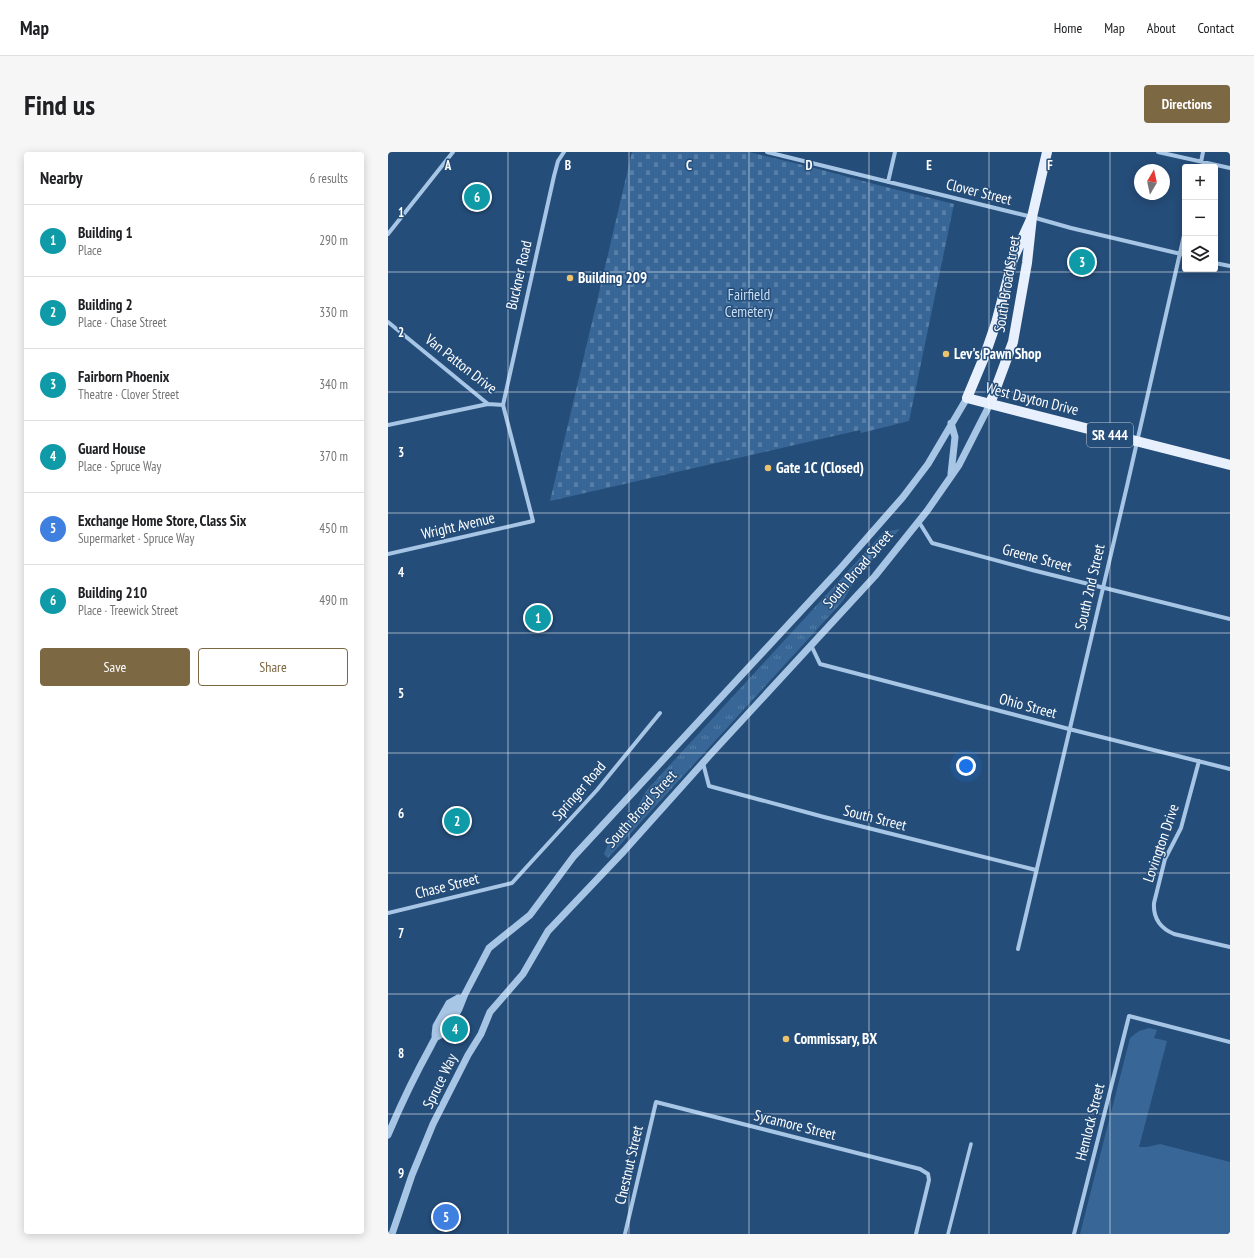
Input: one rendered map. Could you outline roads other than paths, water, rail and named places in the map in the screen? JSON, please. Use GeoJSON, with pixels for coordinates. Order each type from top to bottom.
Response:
{"type":"FeatureCollection","features":[{"type":"Feature","properties":{"kind":"main road","name":"South Broad Street"},"geometry":{"type":"LineString","coordinates":[[990,404],[1013,342],[1028,263],[1032,217],[1047,152]]}},
{"type":"Feature","properties":{"kind":"main road","name":"South Broad Street"},"geometry":{"type":"LineString","coordinates":[[967,398],[996,323],[1013,259],[1032,217]]}},
{"type":"Feature","properties":{"kind":"main road","name":"West Dayton Drive"},"geometry":{"type":"LineString","coordinates":[[967,398],[1230,465]]}},
{"type":"Feature","properties":{"kind":"street"},"geometry":{"type":"LineString","coordinates":[[388,234],[453,152]]}},
{"type":"Feature","properties":{"kind":"street","name":"Buckner Road"},"geometry":{"type":"LineString","coordinates":[[504,405],[554,176],[558,161],[564,152]]}},
{"type":"Feature","properties":{"kind":"street","name":"Clover Street"},"geometry":{"type":"LineString","coordinates":[[767,152],[1180,254]]}},
{"type":"Feature","properties":{"kind":"street"},"geometry":{"type":"LineString","coordinates":[[888,182],[895,152]]}},
{"type":"Feature","properties":{"kind":"street"},"geometry":{"type":"LineString","coordinates":[[1158,152],[1230,168]]}},
{"type":"Feature","properties":{"kind":"street"},"geometry":{"type":"LineString","coordinates":[[1200,164],[1203,152]]}},
{"type":"Feature","properties":{"kind":"street","name":"South 2nd Street"},"geometry":{"type":"LineString","coordinates":[[1018,948],[1184,236]]}},
{"type":"Feature","properties":{"kind":"street"},"geometry":{"type":"LineString","coordinates":[[1218,263],[1230,266]]}},
{"type":"Feature","properties":{"kind":"street","name":"Van Patton Drive"},"geometry":{"type":"LineString","coordinates":[[388,322],[488,404],[504,405],[533,521]]}},
{"type":"Feature","properties":{"kind":"street","name":"South Broad Street"},"geometry":{"type":"LineString","coordinates":[[465,994],[489,948],[530,915],[574,856],[838,571],[903,497],[928,464],[967,398]]}},
{"type":"Feature","properties":{"kind":"street"},"geometry":{"type":"LineString","coordinates":[[388,425],[488,404]]}},
{"type":"Feature","properties":{"kind":"street","name":"South Broad Street"},"geometry":{"type":"LineString","coordinates":[[597,879],[875,576],[919,522],[951,477],[959,465],[990,404]]}},
{"type":"Feature","properties":{"kind":"street"},"geometry":{"type":"LineString","coordinates":[[951,423],[955,437],[951,477]]}},
{"type":"Feature","properties":{"kind":"street","name":"Wright Avenue"},"geometry":{"type":"LineString","coordinates":[[388,554],[533,521]]}},
{"type":"Feature","properties":{"kind":"street","name":"Greene Street"},"geometry":{"type":"LineString","coordinates":[[919,522],[932,543],[1102,588],[1230,619]]}},
{"type":"Feature","properties":{"kind":"street","name":"Ohio Street"},"geometry":{"type":"LineString","coordinates":[[811,645],[820,664],[1230,769]]}},
{"type":"Feature","properties":{"kind":"street","name":"Springer Road"},"geometry":{"type":"LineString","coordinates":[[512,883],[597,790],[660,713]]}},
{"type":"Feature","properties":{"kind":"street","name":"Lovington Drive"},"geometry":{"type":"LineString","coordinates":[[1198,761],[1181,828],[1165,859],[1154,902],[1154,909],[1158,922],[1168,931],[1230,947]]}},
{"type":"Feature","properties":{"kind":"street","name":"South Street"},"geometry":{"type":"LineString","coordinates":[[703,763],[708,786],[824,817],[1036,870]]}},
{"type":"Feature","properties":{"kind":"street","name":"Spruce Way"},"geometry":{"type":"LineString","coordinates":[[392,1234],[412,1175],[433,1124],[468,1054],[481,1034],[490,1012],[523,974],[548,930],[597,879]]}},
{"type":"Feature","properties":{"kind":"street","name":"Chase Street"},"geometry":{"type":"LineString","coordinates":[[388,913],[512,883]]}},
{"type":"Feature","properties":{"kind":"street","name":"Spruce Way"},"geometry":{"type":"LineString","coordinates":[[388,1135],[410,1084],[435,1038],[454,1006],[465,994]]}},
{"type":"Feature","properties":{"kind":"street","name":"Hemlock Street"},"geometry":{"type":"LineString","coordinates":[[1074,1234],[1129,1016],[1230,1042]]}},
{"type":"Feature","properties":{"kind":"street","name":"Sycamore Street"},"geometry":{"type":"LineString","coordinates":[[656,1102],[920,1169],[928,1174],[929,1180],[916,1234]]}},
{"type":"Feature","properties":{"kind":"street","name":"Chestnut Street"},"geometry":{"type":"LineString","coordinates":[[625,1234],[656,1102]]}},
{"type":"Feature","properties":{"kind":"street"},"geometry":{"type":"LineString","coordinates":[[948,1234],[971,1144]]}},
{"type":"Feature","properties":{"kind":"place","name":"Building 210"},"geometry":{"type":"Point","coordinates":[477,197]}},
{"type":"Feature","properties":{"kind":"place","name":"Fairborn Phoenix"},"geometry":{"type":"Point","coordinates":[1082,262]}},
{"type":"Feature","properties":{"kind":"place","name":"Building 209"},"geometry":{"type":"Point","coordinates":[570,278]}},
{"type":"Feature","properties":{"kind":"place","name":"Lev's Pawn Shop"},"geometry":{"type":"Point","coordinates":[946,354]}},
{"type":"Feature","properties":{"kind":"place","name":"Gate 1C (Closed)"},"geometry":{"type":"Point","coordinates":[768,468]}},
{"type":"Feature","properties":{"kind":"place","name":"Building 1"},"geometry":{"type":"Point","coordinates":[538,618]}},
{"type":"Feature","properties":{"kind":"place","name":"Building 2"},"geometry":{"type":"Point","coordinates":[457,821]}},
{"type":"Feature","properties":{"kind":"place","name":"Guard House"},"geometry":{"type":"Point","coordinates":[455,1029]}},
{"type":"Feature","properties":{"kind":"place","name":"Commissary, BX"},"geometry":{"type":"Point","coordinates":[786,1039]}},
{"type":"Feature","properties":{"kind":"place","name":"Exchange Home Store, Class Six"},"geometry":{"type":"Point","coordinates":[446,1217]}},
{"type":"Feature","properties":{"kind":"park label","name":"Fairfield Cemetery"},"geometry":{"type":"Point","coordinates":[749,304]}}]}
